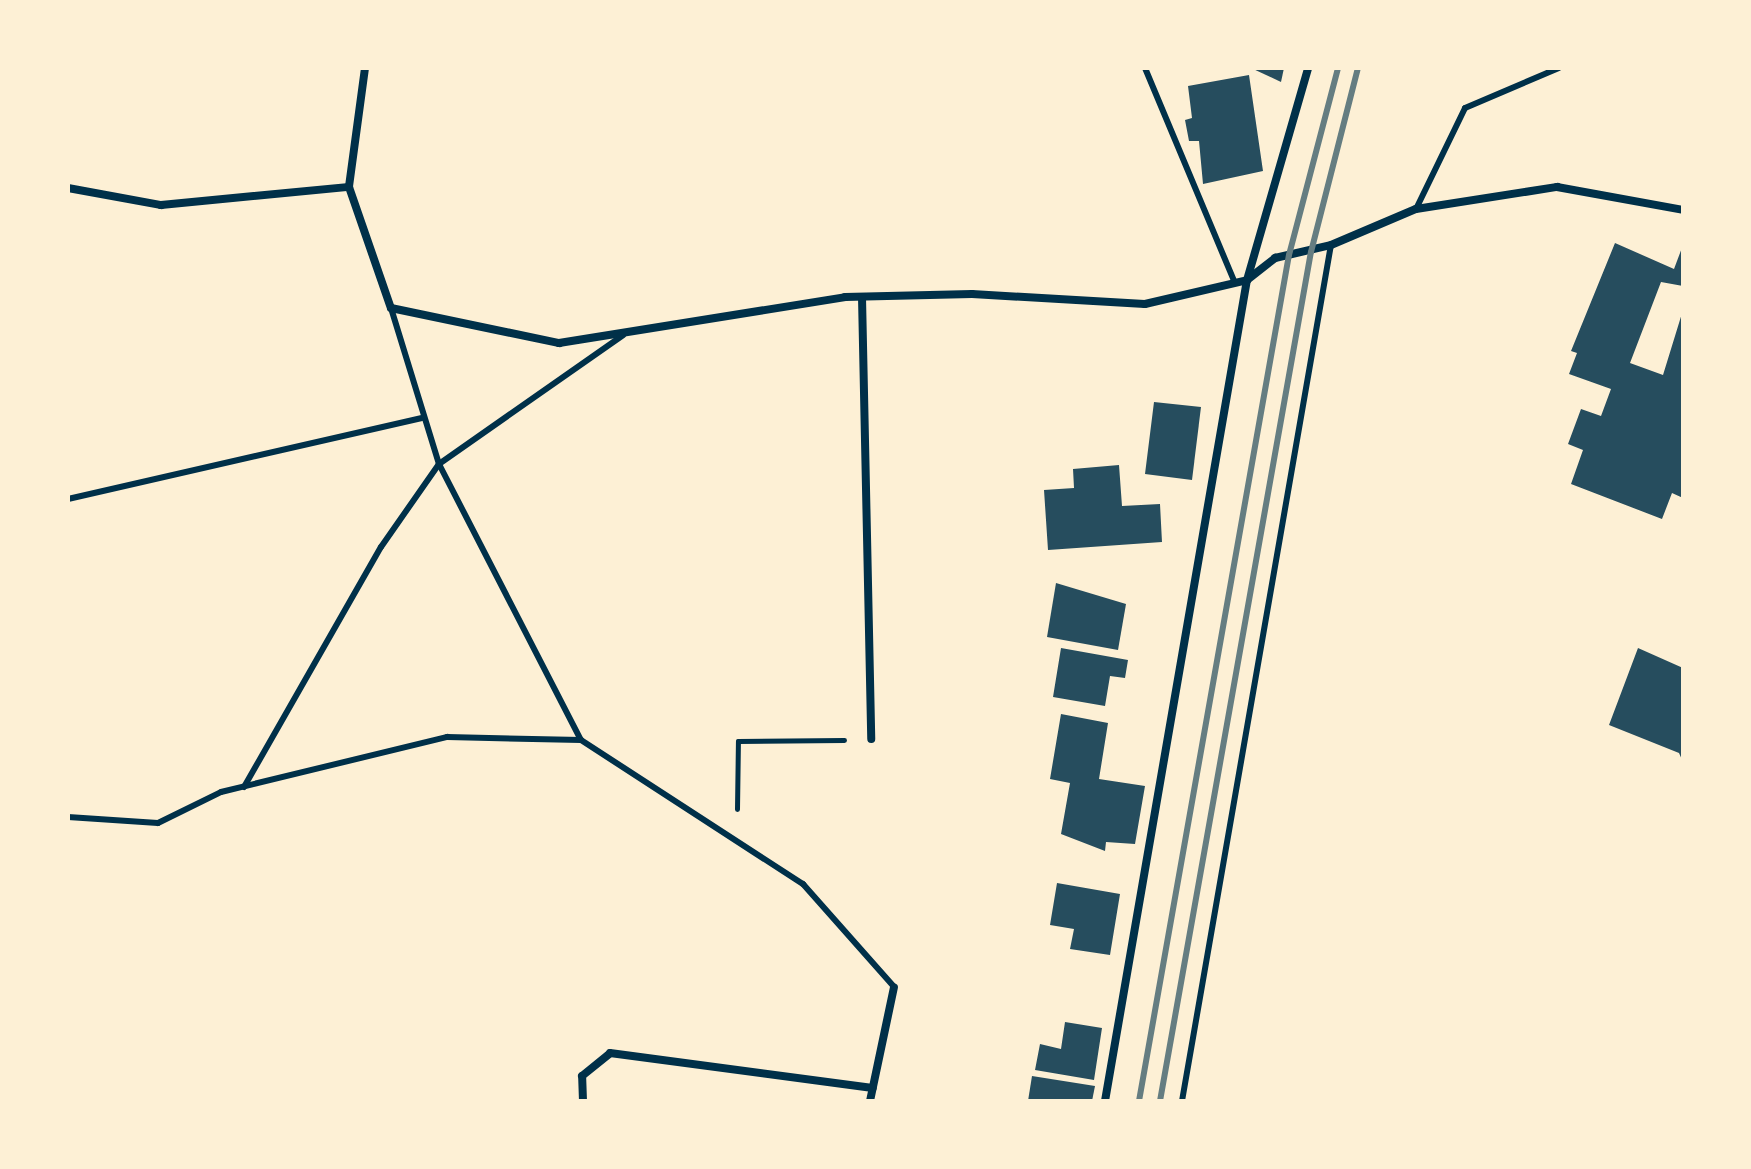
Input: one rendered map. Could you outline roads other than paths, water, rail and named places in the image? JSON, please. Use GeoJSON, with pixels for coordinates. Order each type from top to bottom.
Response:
{"type":"FeatureCollection","features":[{"type":"Feature","properties":{"kind":"street"},"geometry":{"type":"LineString","coordinates":[[365,68],[349,187],[391,308],[559,343],[862,297],[972,294],[1145,304],[1247,280],[1275,258],[1331,245],[1416,209],[1557,187],[1683,210]]}},
{"type":"Feature","properties":{"kind":"street"},"geometry":{"type":"LineString","coordinates":[[1105,1101],[1247,280],[1308,68]]}},
{"type":"Feature","properties":{"kind":"street"},"geometry":{"type":"LineString","coordinates":[[68,188],[161,205],[349,187]]}},
{"type":"Feature","properties":{"kind":"street"},"geometry":{"type":"LineString","coordinates":[[862,297],[871,739]]}},
{"type":"Feature","properties":{"kind":"street"},"geometry":{"type":"LineString","coordinates":[[870,1101],[894,987]]}},
{"type":"Feature","properties":{"kind":"street"},"geometry":{"type":"LineString","coordinates":[[583,1101],[582,1076],[610,1053],[873,1088]]}},
{"type":"Feature","properties":{"kind":"lane"},"geometry":{"type":"LineString","coordinates":[[1145,68],[1235,283]]}},
{"type":"Feature","properties":{"kind":"lane"},"geometry":{"type":"LineString","coordinates":[[1416,209],[1465,108],[1559,68]]}},
{"type":"Feature","properties":{"kind":"lane"},"geometry":{"type":"LineString","coordinates":[[1182,1101],[1331,245]]}},
{"type":"Feature","properties":{"kind":"lane"},"geometry":{"type":"LineString","coordinates":[[391,308],[422,418],[439,464],[581,740],[803,884],[894,987]]}},
{"type":"Feature","properties":{"kind":"lane"},"geometry":{"type":"LineString","coordinates":[[244,787],[381,547],[439,464],[623,335]]}},
{"type":"Feature","properties":{"kind":"lane"},"geometry":{"type":"LineString","coordinates":[[68,499],[422,418]]}},
{"type":"Feature","properties":{"kind":"lane"},"geometry":{"type":"LineString","coordinates":[[68,817],[158,823],[244,787],[447,737],[581,740]]}},
{"type":"Feature","properties":{"kind":"railway"},"geometry":{"type":"LineString","coordinates":[[1139,1101],[1289,255],[1338,68]]}},
{"type":"Feature","properties":{"kind":"railway"},"geometry":{"type":"LineString","coordinates":[[1160,1101],[1311,252],[1358,68]]}}]}
